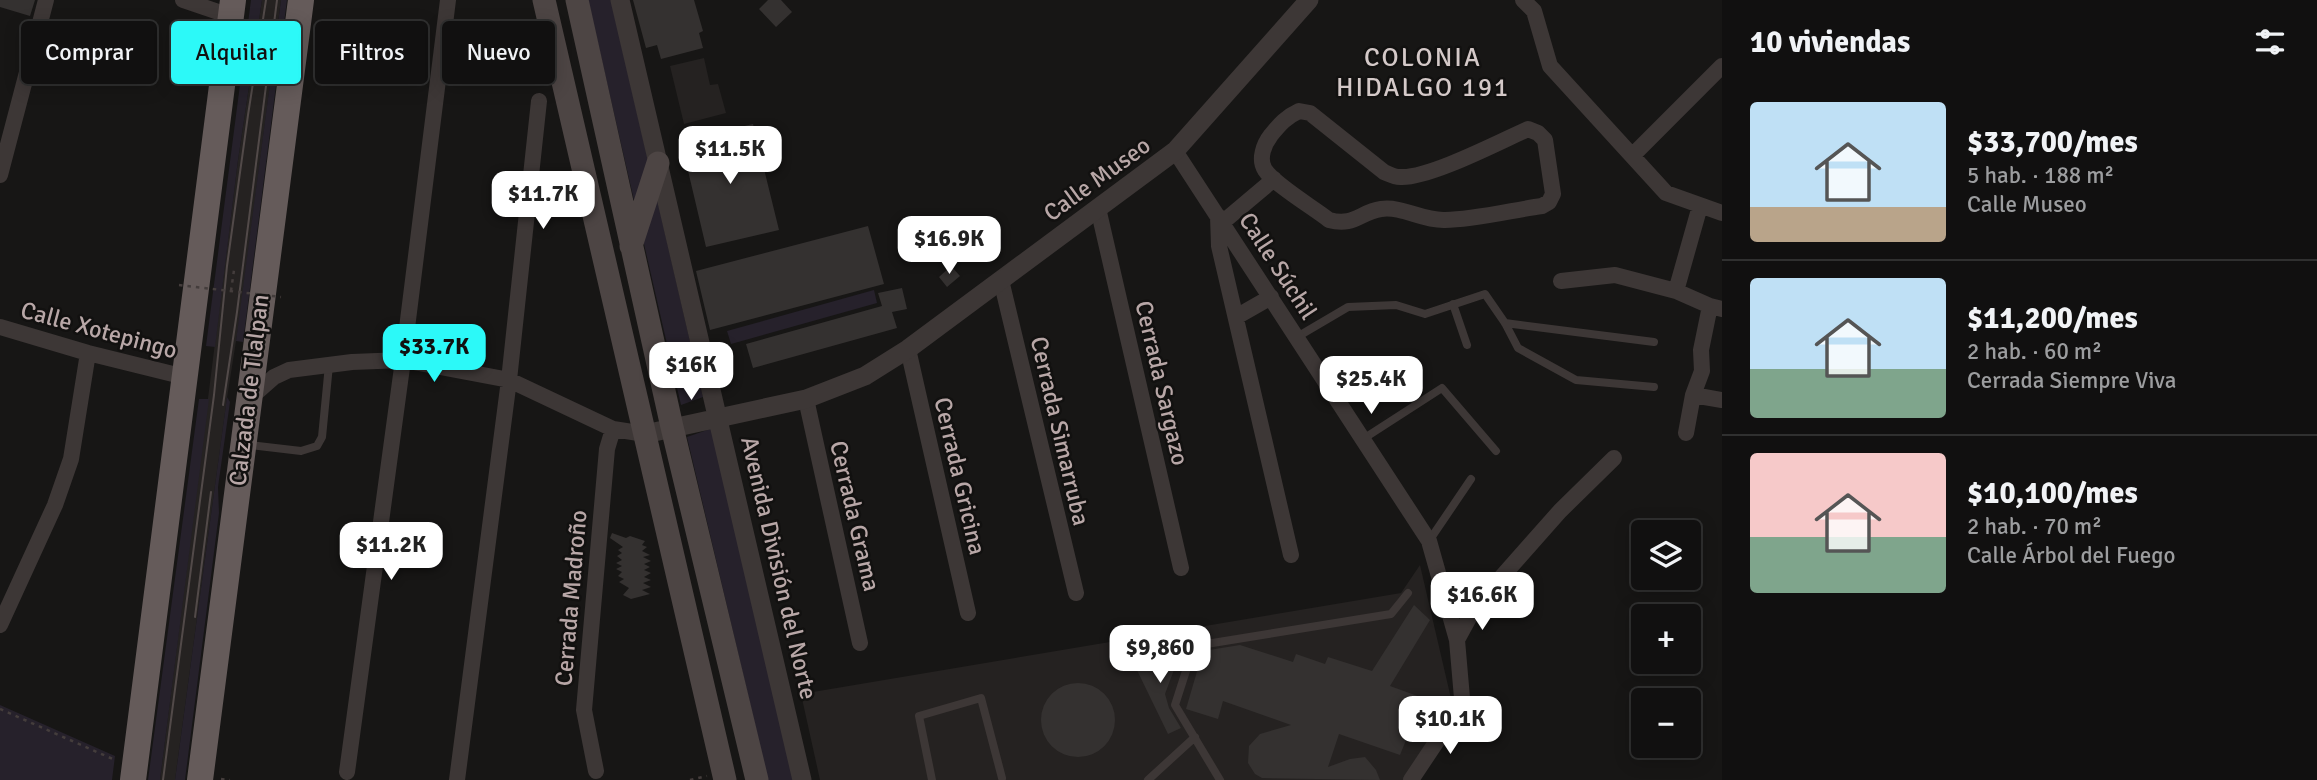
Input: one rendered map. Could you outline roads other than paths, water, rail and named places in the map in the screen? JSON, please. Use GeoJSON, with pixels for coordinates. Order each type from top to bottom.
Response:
{"type":"FeatureCollection","features":[{"type":"Feature","properties":{"kind":"highway","name":"Calzada de Tlalpan"},"geometry":{"type":"LineString","coordinates":[[200,780],[301,0]]}},
{"type":"Feature","properties":{"kind":"highway"},"geometry":{"type":"LineString","coordinates":[[134,774],[231,8]]}},
{"type":"Feature","properties":{"kind":"main road"},"geometry":{"type":"LineString","coordinates":[[544,0],[725,780]]}},
{"type":"Feature","properties":{"kind":"main road"},"geometry":{"type":"LineString","coordinates":[[577,0],[672,427],[757,780]]}},
{"type":"Feature","properties":{"kind":"main road"},"geometry":{"type":"LineString","coordinates":[[631,246],[658,163]]}},
{"type":"Feature","properties":{"kind":"street"},"geometry":{"type":"LineString","coordinates":[[0,174],[46,0]]}},
{"type":"Feature","properties":{"kind":"street"},"geometry":{"type":"LineString","coordinates":[[183,0],[231,8]]}},
{"type":"Feature","properties":{"kind":"street"},"geometry":{"type":"LineString","coordinates":[[347,772],[403,360],[447,0]]}},
{"type":"Feature","properties":{"kind":"street","name":"Avenida División del Norte"},"geometry":{"type":"LineString","coordinates":[[620,0],[802,780]]}},
{"type":"Feature","properties":{"kind":"street","name":"Calle Museo"},"geometry":{"type":"LineString","coordinates":[[248,401],[261,388],[289,370],[403,360],[509,380],[613,429],[645,434],[806,399],[865,376],[908,349],[1175,151],[1309,0]]}},
{"type":"Feature","properties":{"kind":"street"},"geometry":{"type":"LineString","coordinates":[[1523,0],[1534,12],[1550,66],[1666,193],[1722,214]]}},
{"type":"Feature","properties":{"kind":"street"},"geometry":{"type":"LineString","coordinates":[[1633,155],[1722,66]]}},
{"type":"Feature","properties":{"kind":"street"},"geometry":{"type":"LineString","coordinates":[[457,780],[509,380],[538,102]]}},
{"type":"Feature","properties":{"kind":"street"},"geometry":{"type":"LineString","coordinates":[[1299,111],[1310,113],[1384,172],[1397,177],[1409,177],[1436,169],[1528,129],[1545,140],[1553,194],[1549,202],[1542,206],[1446,220],[1422,218],[1396,208],[1378,209],[1352,222],[1340,223],[1329,220],[1274,179],[1264,169],[1261,158],[1265,143],[1285,117],[1299,111]]}},
{"type":"Feature","properties":{"kind":"street","name":"Calle Súchil"},"geometry":{"type":"LineString","coordinates":[[1175,151],[1429,541],[1457,640],[1462,698],[1457,711],[1412,780]]}},
{"type":"Feature","properties":{"kind":"street"},"geometry":{"type":"LineString","coordinates":[[1274,179],[1220,218],[1219,246],[1291,555]]}},
{"type":"Feature","properties":{"kind":"street"},"geometry":{"type":"LineString","coordinates":[[1676,291],[1700,206]]}},
{"type":"Feature","properties":{"kind":"street","name":"Cerrada Sargazo"},"geometry":{"type":"LineString","coordinates":[[1098,208],[1181,568]]}},
{"type":"Feature","properties":{"kind":"street"},"geometry":{"type":"LineString","coordinates":[[1561,281],[1615,275],[1676,291],[1716,307],[1701,350],[1702,371],[1693,395],[1686,433]]}},
{"type":"Feature","properties":{"kind":"street","name":"Cerrada Simarruba"},"geometry":{"type":"LineString","coordinates":[[1001,279],[1076,593]]}},
{"type":"Feature","properties":{"kind":"street"},"geometry":{"type":"LineString","coordinates":[[1236,317],[1271,297]]}},
{"type":"Feature","properties":{"kind":"street"},"geometry":{"type":"LineString","coordinates":[[0,345],[4,328]]}},
{"type":"Feature","properties":{"kind":"street","name":"Calle Xotepingo"},"geometry":{"type":"LineString","coordinates":[[4,328],[88,353],[185,377]]}},
{"type":"Feature","properties":{"kind":"street","name":"Cerrada Gricina"},"geometry":{"type":"LineString","coordinates":[[908,349],[968,613]]}},
{"type":"Feature","properties":{"kind":"street"},"geometry":{"type":"LineString","coordinates":[[0,625],[55,505],[71,459],[88,353]]}},
{"type":"Feature","properties":{"kind":"street"},"geometry":{"type":"LineString","coordinates":[[1693,395],[1722,400]]}},
{"type":"Feature","properties":{"kind":"street","name":"Cerrada Grama"},"geometry":{"type":"LineString","coordinates":[[806,399],[860,643]]}},
{"type":"Feature","properties":{"kind":"street","name":"Cerrada Madroño"},"geometry":{"type":"LineString","coordinates":[[596,771],[584,710],[607,449],[613,429]]}},
{"type":"Feature","properties":{"kind":"street"},"geometry":{"type":"LineString","coordinates":[[1457,640],[1475,607],[1560,510],[1614,458]]}},
{"type":"Feature","properties":{"kind":"lane"},"geometry":{"type":"LineString","coordinates":[[1297,337],[1348,307],[1396,305],[1425,314],[1485,295],[1505,323],[1518,348],[1576,380],[1654,387]]}},
{"type":"Feature","properties":{"kind":"lane"},"geometry":{"type":"LineString","coordinates":[[1454,304],[1467,345]]}},
{"type":"Feature","properties":{"kind":"lane"},"geometry":{"type":"LineString","coordinates":[[1505,323],[1654,342]]}},
{"type":"Feature","properties":{"kind":"lane"},"geometry":{"type":"LineString","coordinates":[[242,444],[301,451],[317,446],[323,437],[330,365]]}},
{"type":"Feature","properties":{"kind":"lane"},"geometry":{"type":"LineString","coordinates":[[1363,439],[1442,388],[1496,451]]}},
{"type":"Feature","properties":{"kind":"lane"},"geometry":{"type":"LineString","coordinates":[[1429,541],[1471,478]]}},
{"type":"Feature","properties":{"kind":"lane"},"geometry":{"type":"LineString","coordinates":[[1220,780],[1175,705],[1194,646],[1391,614],[1408,593]]}},
{"type":"Feature","properties":{"kind":"lane"},"geometry":{"type":"LineString","coordinates":[[933,780],[919,716],[982,698],[999,779]]}},
{"type":"Feature","properties":{"kind":"lane"},"geometry":{"type":"LineString","coordinates":[[1148,780],[1195,737]]}},
{"type":"Feature","properties":{"kind":"tram line"},"geometry":{"type":"LineString","coordinates":[[163,780],[214,395],[227,266],[266,0]]}},
{"type":"Feature","properties":{"kind":"tram line"},"geometry":{"type":"LineString","coordinates":[[223,405],[277,0]]}},
{"type":"Feature","properties":{"kind":"tram line"},"geometry":{"type":"LineString","coordinates":[[195,617],[211,492]]}},
{"type":"Feature","properties":{"kind":"district","name":"COLONIA HIDALGO 191"},"geometry":{"type":"Point","coordinates":[1423,72]}}]}
